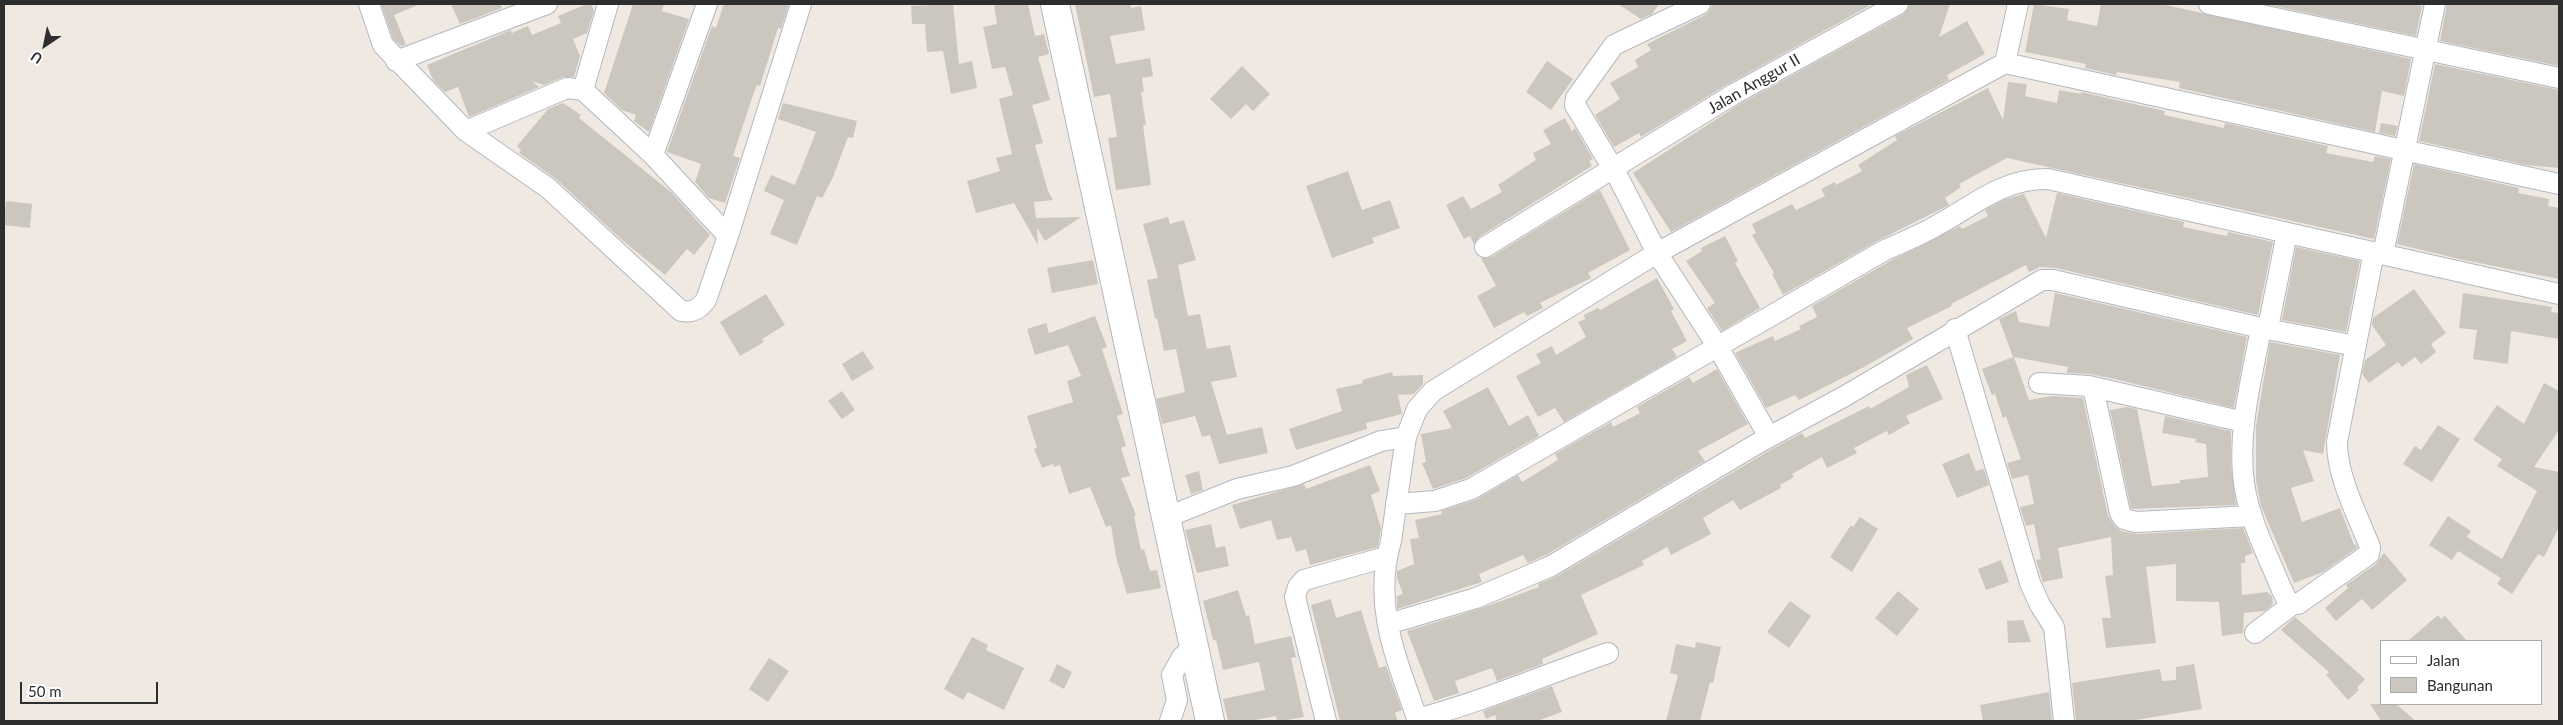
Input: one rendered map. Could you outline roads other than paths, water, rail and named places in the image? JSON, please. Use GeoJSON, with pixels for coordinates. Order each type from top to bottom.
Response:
{"type":"FeatureCollection","features":[{"type":"Feature","properties":{"kind":"street"},"geometry":{"type":"LineString","coordinates":[[369,4],[383,45],[396,61],[410,72],[466,131],[548,188],[681,311],[690,312],[701,307],[706,300],[801,4]]}},
{"type":"Feature","properties":{"kind":"street"},"geometry":{"type":"LineString","coordinates":[[396,61],[547,4]]}},
{"type":"Feature","properties":{"kind":"street"},"geometry":{"type":"LineString","coordinates":[[583,90],[608,4]]}},
{"type":"Feature","properties":{"kind":"street"},"geometry":{"type":"LineString","coordinates":[[653,155],[707,4]]}},
{"type":"Feature","properties":{"kind":"street"},"geometry":{"type":"LineString","coordinates":[[1055,4],[1210,721]]}},
{"type":"Feature","properties":{"kind":"street"},"geometry":{"type":"LineString","coordinates":[[1700,4],[1614,45],[1576,98],[1575,105],[1614,170],[1657,253],[1718,347],[1769,437]]}},
{"type":"Feature","properties":{"kind":"street","name":"Jalan Anggur II"},"geometry":{"type":"LineString","coordinates":[[1485,247],[1614,170],[1734,94],[1898,4]]}},
{"type":"Feature","properties":{"kind":"street"},"geometry":{"type":"LineString","coordinates":[[2005,63],[2018,4]]}},
{"type":"Feature","properties":{"kind":"street"},"geometry":{"type":"LineString","coordinates":[[2209,4],[2230,6],[2559,78]]}},
{"type":"Feature","properties":{"kind":"street"},"geometry":{"type":"LineString","coordinates":[[2255,633],[2293,604],[2298,604],[2369,554],[2370,547],[2337,456],[2337,442],[2356,346],[2403,151],[2435,4]]}},
{"type":"Feature","properties":{"kind":"street"},"geometry":{"type":"LineString","coordinates":[[1608,653],[1515,686],[1471,713],[1417,720],[1404,688],[1382,597],[1386,557],[1406,436],[1417,410],[1433,391],[1657,253],[2005,63],[2559,184]]}},
{"type":"Feature","properties":{"kind":"street"},"geometry":{"type":"LineString","coordinates":[[466,131],[567,88],[583,90],[653,155],[728,236]]}},
{"type":"Feature","properties":{"kind":"street"},"geometry":{"type":"LineString","coordinates":[[1396,504],[1436,501],[1471,489],[1885,250],[1934,228],[2006,186],[2027,178],[2048,179],[2559,294]]}},
{"type":"Feature","properties":{"kind":"street"},"geometry":{"type":"LineString","coordinates":[[2287,233],[2244,422],[2242,448],[2244,483],[2252,516],[2282,590],[2287,600],[2293,604]]}},
{"type":"Feature","properties":{"kind":"street"},"geometry":{"type":"LineString","coordinates":[[1388,624],[1476,598],[1551,566],[1769,437],[1844,396],[2042,280],[2053,280],[2265,328],[2356,346]]}},
{"type":"Feature","properties":{"kind":"street"},"geometry":{"type":"LineString","coordinates":[[1955,330],[2030,583],[2040,605],[2054,627],[2064,721]]}},
{"type":"Feature","properties":{"kind":"street"},"geometry":{"type":"LineString","coordinates":[[2039,383],[2088,386],[2244,422]]}},
{"type":"Feature","properties":{"kind":"street"},"geometry":{"type":"LineString","coordinates":[[2088,386],[2094,392],[2120,513],[2124,519],[2154,521],[2252,516]]}},
{"type":"Feature","properties":{"kind":"street"},"geometry":{"type":"LineString","coordinates":[[1165,518],[1237,489],[1293,476],[1381,441],[1406,436]]}},
{"type":"Feature","properties":{"kind":"street"},"geometry":{"type":"LineString","coordinates":[[1326,721],[1295,597],[1298,586],[1304,580],[1386,557]]}},
{"type":"Feature","properties":{"kind":"street"},"geometry":{"type":"LineString","coordinates":[[1170,721],[1177,700],[1172,676],[1182,657],[1194,648]]}}]}
